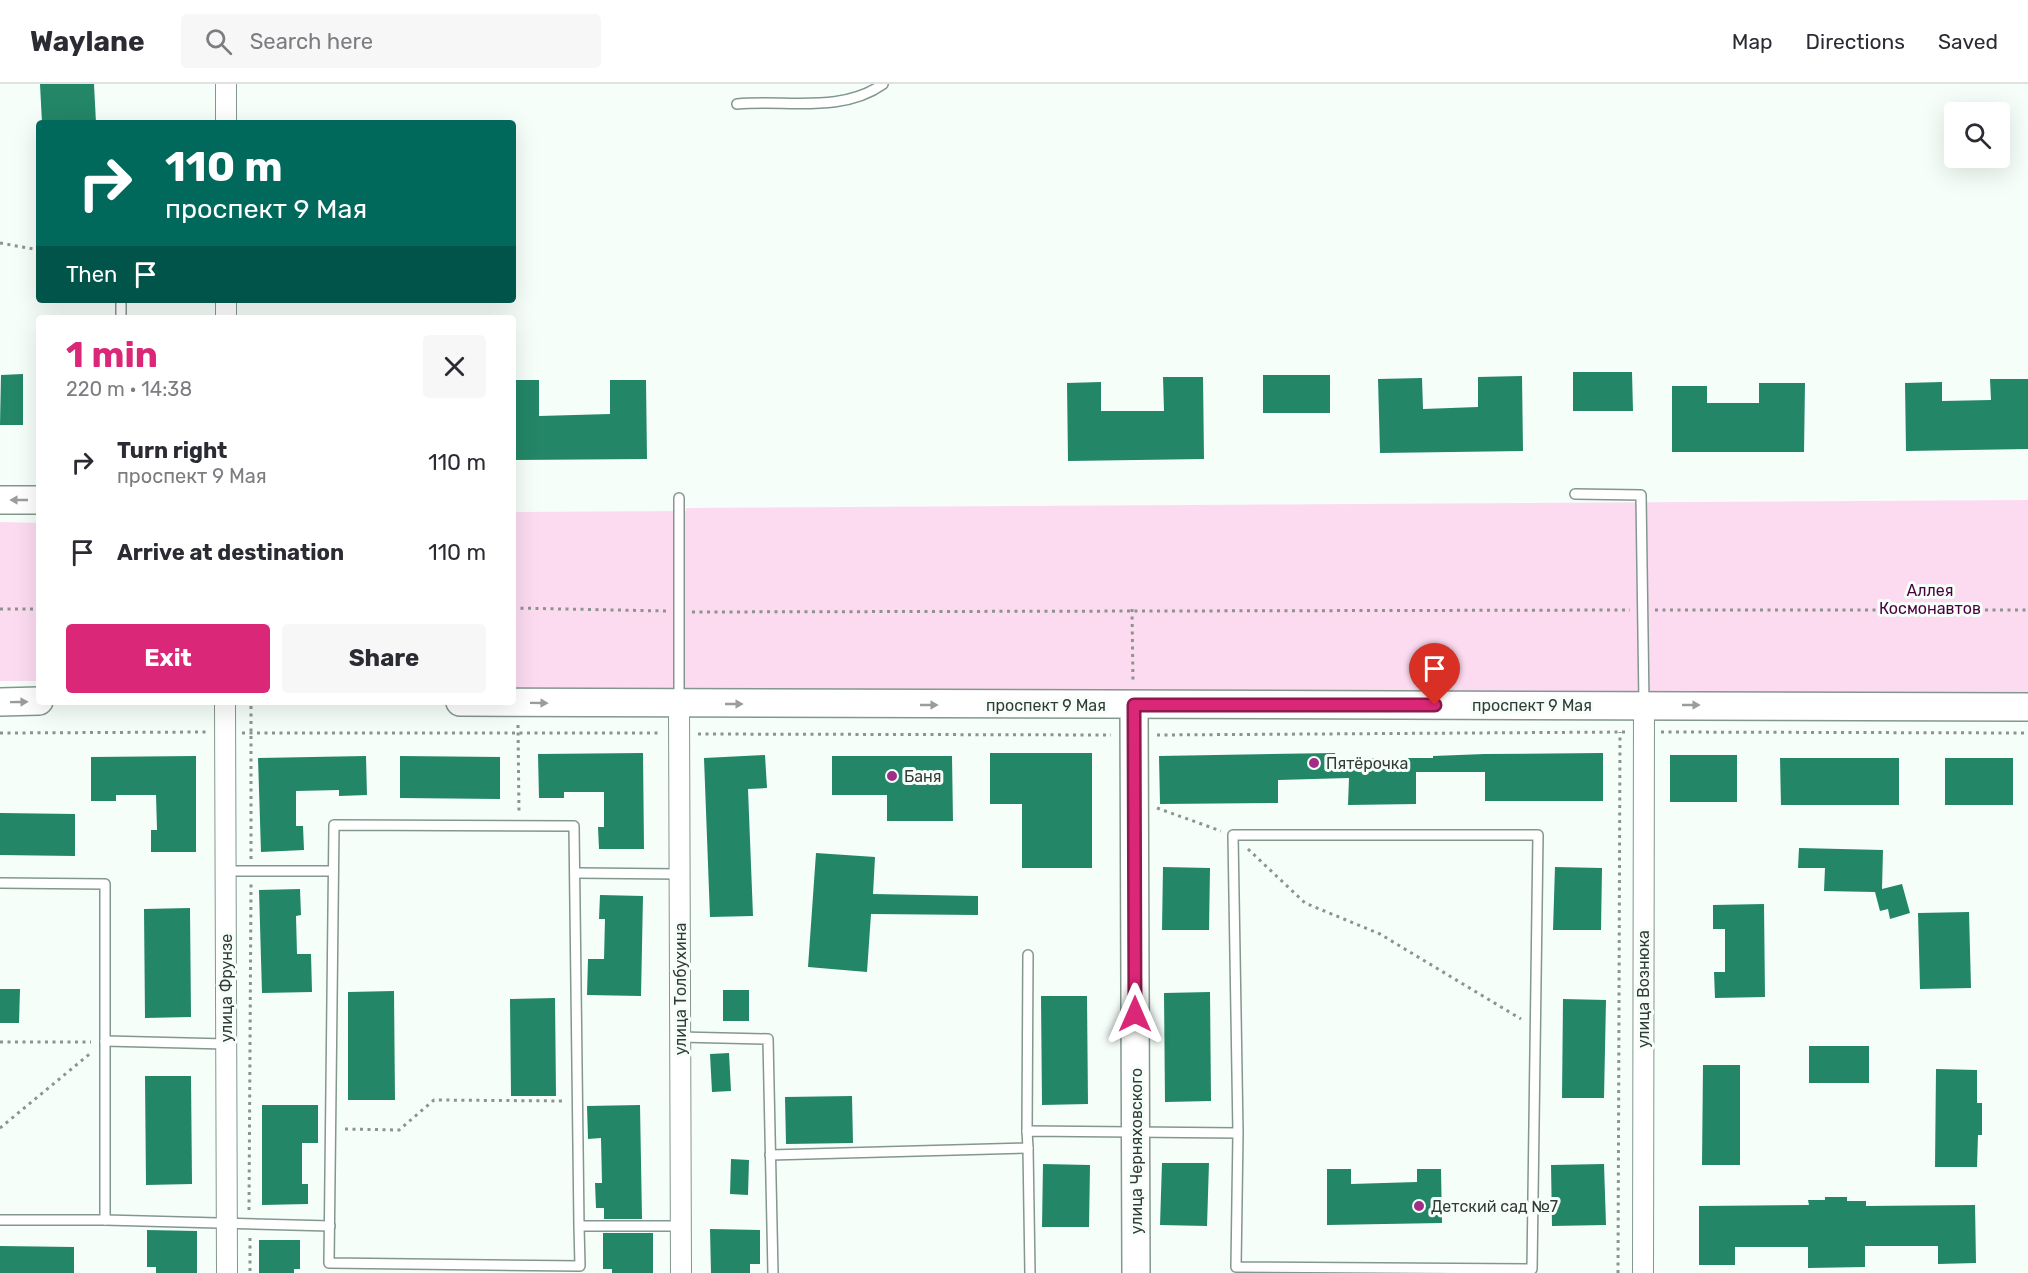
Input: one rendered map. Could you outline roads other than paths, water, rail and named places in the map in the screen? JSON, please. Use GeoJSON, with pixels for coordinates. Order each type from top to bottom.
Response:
{"type":"FeatureCollection","features":[{"type":"Feature","properties":{"kind":"street"},"geometry":{"type":"LineString","coordinates":[[226,84],[226,120]]}},
{"type":"Feature","properties":{"kind":"street"},"geometry":{"type":"LineString","coordinates":[[0,500],[36,500]]}},
{"type":"Feature","properties":{"kind":"street"},"geometry":{"type":"LineString","coordinates":[[0,702],[36,702]]}},
{"type":"Feature","properties":{"kind":"street","name":"проспект 9 Мая"},"geometry":{"type":"LineString","coordinates":[[516,703],[2028,707]]}},
{"type":"Feature","properties":{"kind":"street","name":"улица Толбухина"},"geometry":{"type":"LineString","coordinates":[[679,704],[681,1273]]}},
{"type":"Feature","properties":{"kind":"street","name":"улица Фрунзе"},"geometry":{"type":"LineString","coordinates":[[225,705],[227,1273]]}},
{"type":"Feature","properties":{"kind":"street","name":"улица Черняховского"},"geometry":{"type":"LineString","coordinates":[[1134,705],[1136,1273]]}},
{"type":"Feature","properties":{"kind":"street","name":"улица Вознюка"},"geometry":{"type":"LineString","coordinates":[[1643,1273],[1644,705]]}},
{"type":"Feature","properties":{"kind":"lane"},"geometry":{"type":"LineString","coordinates":[[737,104],[834,103],[874,90],[883,84]]}},
{"type":"Feature","properties":{"kind":"lane"},"geometry":{"type":"LineString","coordinates":[[1575,494],[1641,495],[1644,705]]}},
{"type":"Feature","properties":{"kind":"lane"},"geometry":{"type":"LineString","coordinates":[[679,498],[679,704]]}},
{"type":"Feature","properties":{"kind":"lane"},"geometry":{"type":"LineString","coordinates":[[334,825],[574,826],[580,1266],[329,1263],[333,871],[334,825]]}},
{"type":"Feature","properties":{"kind":"lane"},"geometry":{"type":"LineString","coordinates":[[1538,835],[1532,1269],[1236,1267],[1238,1133],[1233,836],[1538,835]]}},
{"type":"Feature","properties":{"kind":"lane"},"geometry":{"type":"LineString","coordinates":[[225,872],[333,871]]}},
{"type":"Feature","properties":{"kind":"lane"},"geometry":{"type":"LineString","coordinates":[[576,873],[680,874]]}},
{"type":"Feature","properties":{"kind":"lane"},"geometry":{"type":"LineString","coordinates":[[0,883],[105,884],[105,1220]]}},
{"type":"Feature","properties":{"kind":"lane"},"geometry":{"type":"LineString","coordinates":[[1028,955],[1027,1131],[1030,1273]]}},
{"type":"Feature","properties":{"kind":"lane"},"geometry":{"type":"LineString","coordinates":[[680,1037],[768,1039],[773,1273]]}},
{"type":"Feature","properties":{"kind":"lane"},"geometry":{"type":"LineString","coordinates":[[105,1041],[226,1044]]}},
{"type":"Feature","properties":{"kind":"lane"},"geometry":{"type":"LineString","coordinates":[[1027,1131],[1238,1133]]}},
{"type":"Feature","properties":{"kind":"lane"},"geometry":{"type":"LineString","coordinates":[[770,1155],[1028,1148]]}},
{"type":"Feature","properties":{"kind":"lane"},"geometry":{"type":"LineString","coordinates":[[0,1220],[105,1220],[330,1226]]}},
{"type":"Feature","properties":{"kind":"lane"},"geometry":{"type":"LineString","coordinates":[[579,1226],[681,1226]]}},
{"type":"Feature","properties":{"kind":"place","name":"Пятёрочка"},"geometry":{"type":"Point","coordinates":[1314,763]}},
{"type":"Feature","properties":{"kind":"place","name":"Баня"},"geometry":{"type":"Point","coordinates":[892,776]}},
{"type":"Feature","properties":{"kind":"place","name":"Детский сад №7"},"geometry":{"type":"Point","coordinates":[1419,1206]}},
{"type":"Feature","properties":{"kind":"park label","name":"Аллея Космонавтов"},"geometry":{"type":"Point","coordinates":[1930,599]}}]}
